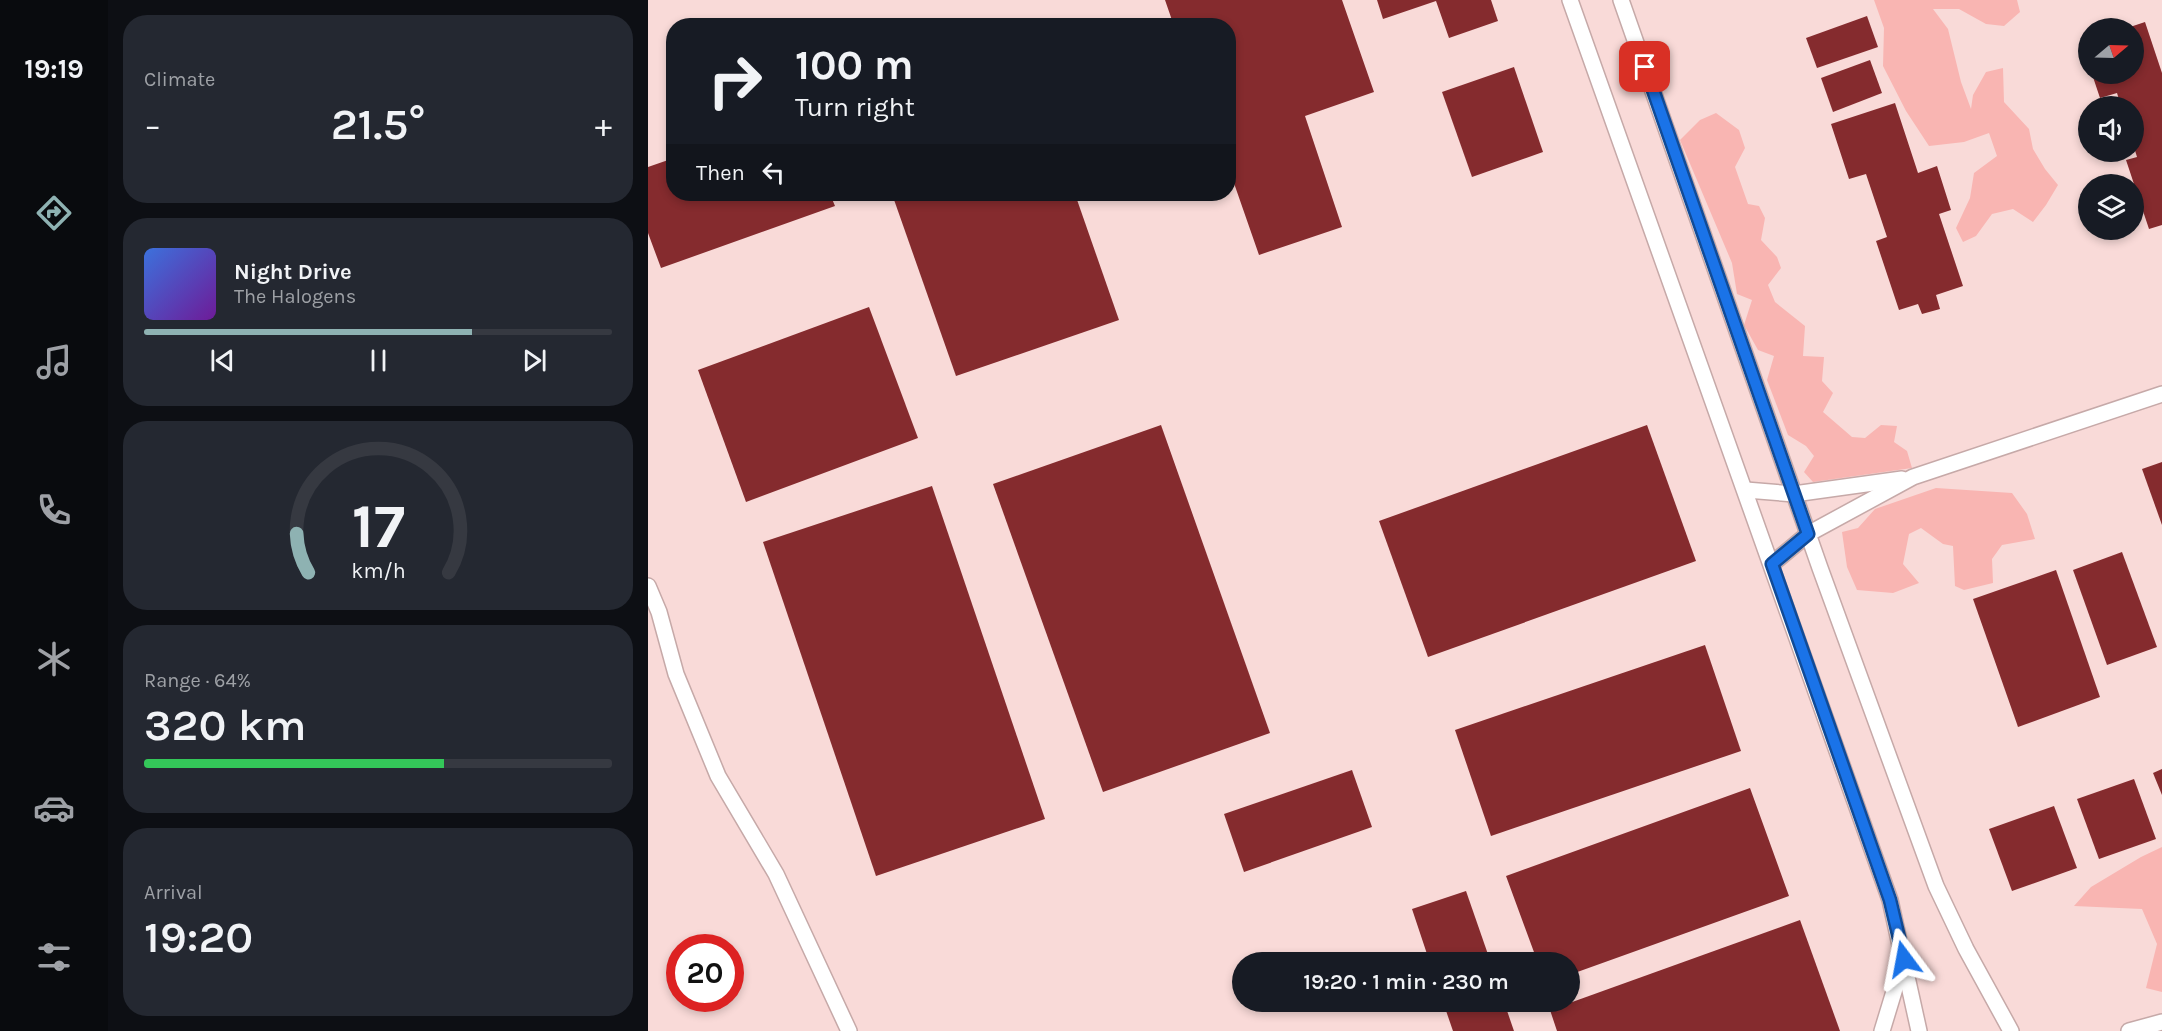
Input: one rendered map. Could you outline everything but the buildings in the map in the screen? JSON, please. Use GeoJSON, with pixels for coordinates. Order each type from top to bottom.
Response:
{"type":"FeatureCollection","features":[{"type":"Feature","properties":{"kind":"lane"},"geometry":{"type":"LineString","coordinates":[[1570,0],[1890,900],[1919,1031]]}},
{"type":"Feature","properties":{"kind":"lane"},"geometry":{"type":"LineString","coordinates":[[1621,0],[1808,534],[1936,886],[1966,949],[2012,1031]]}},
{"type":"Feature","properties":{"kind":"lane"},"geometry":{"type":"LineString","coordinates":[[1772,564],[1808,534],[1913,477],[2162,394]]}},
{"type":"Feature","properties":{"kind":"lane"},"geometry":{"type":"LineString","coordinates":[[1746,490],[1794,494],[1913,477]]}},
{"type":"Feature","properties":{"kind":"lane"},"geometry":{"type":"LineString","coordinates":[[648,586],[659,612],[676,675],[718,776],[776,874],[849,1031]]}},
{"type":"Feature","properties":{"kind":"lane"},"geometry":{"type":"LineString","coordinates":[[1882,1031],[1904,959]]}},
{"type":"Feature","properties":{"kind":"lane"},"geometry":{"type":"LineString","coordinates":[[2129,1031],[2162,1023]]}},
{"type":"Feature","properties":{"kind":"shaded area"},"geometry":{"type":"Polygon","coordinates":[[[1874,0],[2017,0],[2020,12],[2004,26],[1986,24],[1959,9],[1933,9],[1948,29],[1961,82],[1971,109],[1973,95],[1986,72],[2003,68],[2004,102],[2029,129],[2033,149],[2058,185],[2033,222],[2013,209],[1992,214],[1976,236],[1963,242],[1956,228],[1970,198],[1974,173],[1997,156],[1989,133],[1964,142],[1929,146],[1906,111],[1883,66],[1884,28],[1874,0]]]}},
{"type":"Feature","properties":{"kind":"shaded area"},"geometry":{"type":"Polygon","coordinates":[[[1716,113],[1739,130],[1745,148],[1735,167],[1748,204],[1759,206],[1765,218],[1761,240],[1777,257],[1781,268],[1768,285],[1775,302],[1805,326],[1803,356],[1824,357],[1822,381],[1833,393],[1823,412],[1852,437],[1865,438],[1881,425],[1897,426],[1894,442],[1907,451],[1912,468],[1813,482],[1804,472],[1814,456],[1806,446],[1788,435],[1767,380],[1774,356],[1758,350],[1744,325],[1752,300],[1737,294],[1732,263],[1680,140],[1700,120],[1716,113]]]}},
{"type":"Feature","properties":{"kind":"shaded area"},"geometry":{"type":"Polygon","coordinates":[[[1936,488],[2012,493],[2027,514],[2035,539],[2002,545],[1992,559],[1993,583],[1964,590],[1955,586],[1953,546],[1943,544],[1921,528],[1909,534],[1903,564],[1919,583],[1893,593],[1857,590],[1847,567],[1842,532],[1858,528],[1875,509],[1936,488]]]}},
{"type":"Feature","properties":{"kind":"shaded area"},"geometry":{"type":"Polygon","coordinates":[[[2162,847],[2162,992],[2146,988],[2157,944],[2142,909],[2074,906],[2091,887],[2162,847]]]}},
{"type":"Feature","properties":{"kind":"route"},"geometry":{"type":"LineString","coordinates":[[1645,67],[1808,534],[1772,564],[1890,900],[1904,959]]}}]}
